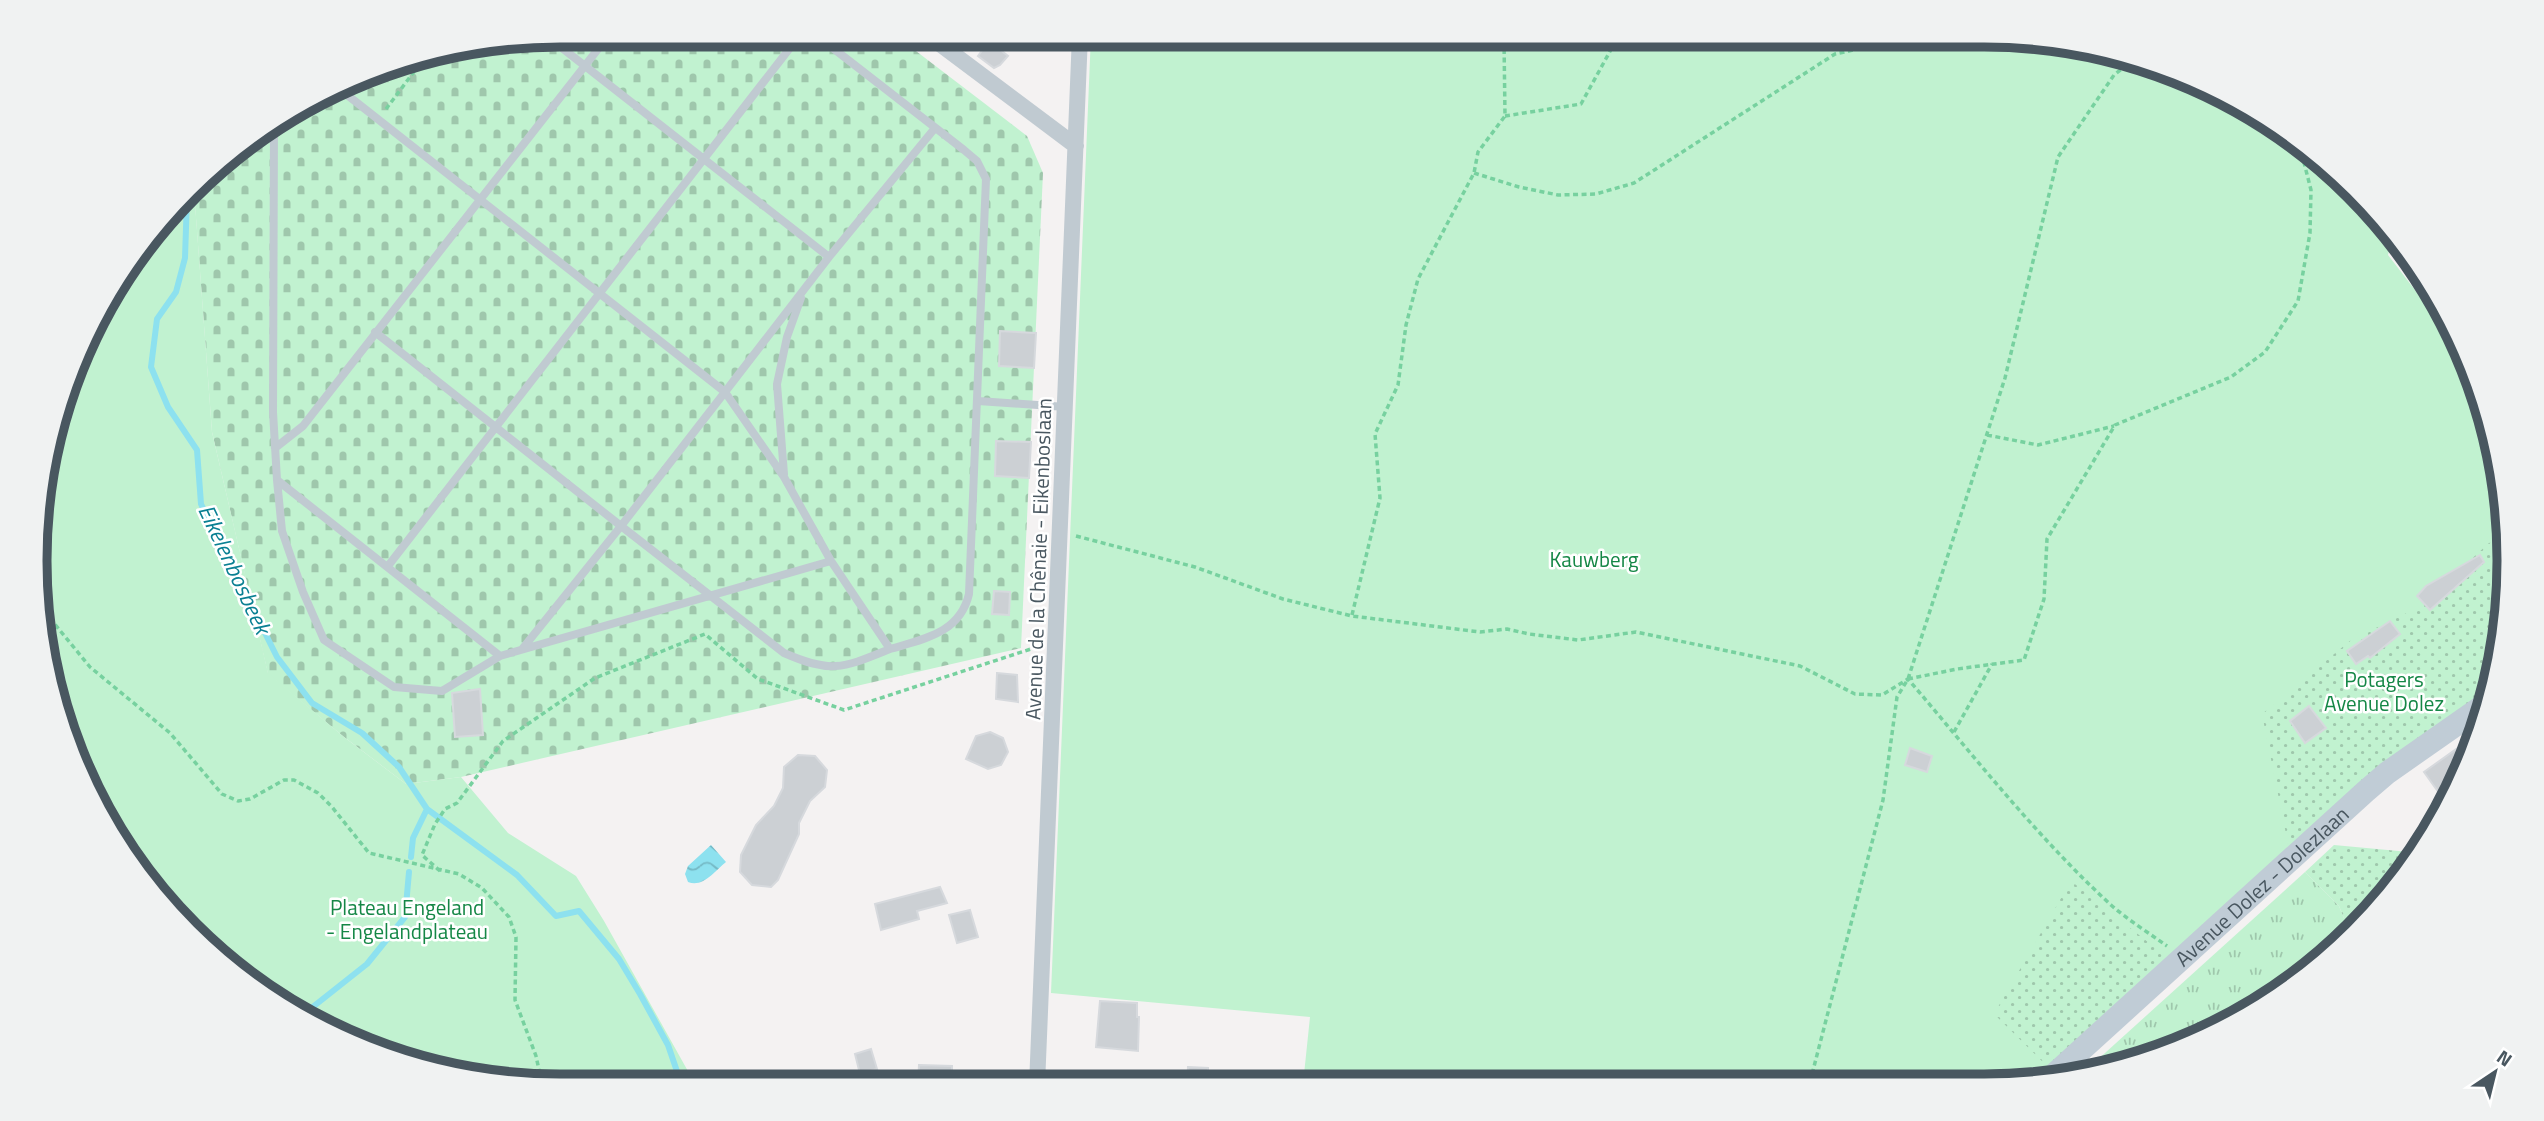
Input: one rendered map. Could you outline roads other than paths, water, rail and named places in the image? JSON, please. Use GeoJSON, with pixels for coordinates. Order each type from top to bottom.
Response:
{"type":"FeatureCollection","features":[{"type":"Feature","properties":{"kind":"street"},"geometry":{"type":"LineString","coordinates":[[944,47],[1076,146]]}},
{"type":"Feature","properties":{"kind":"street","name":"Avenue de la Chênaie - Eikenboslaan"},"geometry":{"type":"LineString","coordinates":[[1037,1074],[1080,47]]}},
{"type":"Feature","properties":{"kind":"street","name":"Avenue Dolez - Dolezlaan"},"geometry":{"type":"LineString","coordinates":[[2063,1067],[2366,791],[2387,773],[2474,712]]}},
{"type":"Feature","properties":{"kind":"lane"},"geometry":{"type":"LineString","coordinates":[[561,47],[829,257]]}},
{"type":"Feature","properties":{"kind":"lane"},"geometry":{"type":"LineString","coordinates":[[275,449],[303,426],[600,47]]}},
{"type":"Feature","properties":{"kind":"lane"},"geometry":{"type":"LineString","coordinates":[[388,566],[791,47]]}},
{"type":"Feature","properties":{"kind":"lane"},"geometry":{"type":"LineString","coordinates":[[376,332],[784,653],[810,664],[834,668],[947,630],[966,607],[969,594],[986,179],[977,161],[831,47]]}},
{"type":"Feature","properties":{"kind":"lane"},"geometry":{"type":"LineString","coordinates":[[346,94],[725,392],[784,477],[831,561],[890,649]]}},
{"type":"Feature","properties":{"kind":"lane"},"geometry":{"type":"LineString","coordinates":[[523,648],[829,257],[935,128]]}},
{"type":"Feature","properties":{"kind":"lane"},"geometry":{"type":"LineString","coordinates":[[274,135],[275,449],[282,531],[303,592],[324,640],[394,687],[442,691],[500,656],[523,648],[831,561]]}},
{"type":"Feature","properties":{"kind":"lane"},"geometry":{"type":"LineString","coordinates":[[784,477],[777,384],[787,337],[804,290]]}},
{"type":"Feature","properties":{"kind":"lane"},"geometry":{"type":"LineString","coordinates":[[978,401],[1066,407]]}},
{"type":"Feature","properties":{"kind":"lane"},"geometry":{"type":"LineString","coordinates":[[277,480],[500,656]]}},
{"type":"Feature","properties":{"kind":"water"},"geometry":{"type":"Polygon","coordinates":[[[711,845],[726,862],[704,881],[688,882],[685,874],[688,866],[711,845]]]}},
{"type":"Feature","properties":{"kind":"waterway","name":"Eikelenbosbeek"},"geometry":{"type":"LineString","coordinates":[[187,210],[185,258],[176,292],[157,319],[151,367],[168,407],[197,450],[201,504],[277,657],[312,703],[362,733],[399,767],[427,809],[517,875],[556,916],[579,911],[619,959],[668,1045],[678,1074]]}},
{"type":"Feature","properties":{"kind":"waterway","name":"Eikelenbosbeek"},"geometry":{"type":"LineString","coordinates":[[411,857],[413,838],[427,809]]}},
{"type":"Feature","properties":{"kind":"waterway","name":"Eikelenbosbeek"},"geometry":{"type":"LineString","coordinates":[[311,1009],[367,964],[405,917],[409,872]]}},
{"type":"Feature","properties":{"kind":"park label","name":"Kauwberg"},"geometry":{"type":"Point","coordinates":[1594,559]}},
{"type":"Feature","properties":{"kind":"park label","name":"Potagers Avenue Dolez"},"geometry":{"type":"Point","coordinates":[2384,691]}},
{"type":"Feature","properties":{"kind":"park label","name":"Plateau Engeland - Engelandplateau"},"geometry":{"type":"Point","coordinates":[407,919]}}]}
